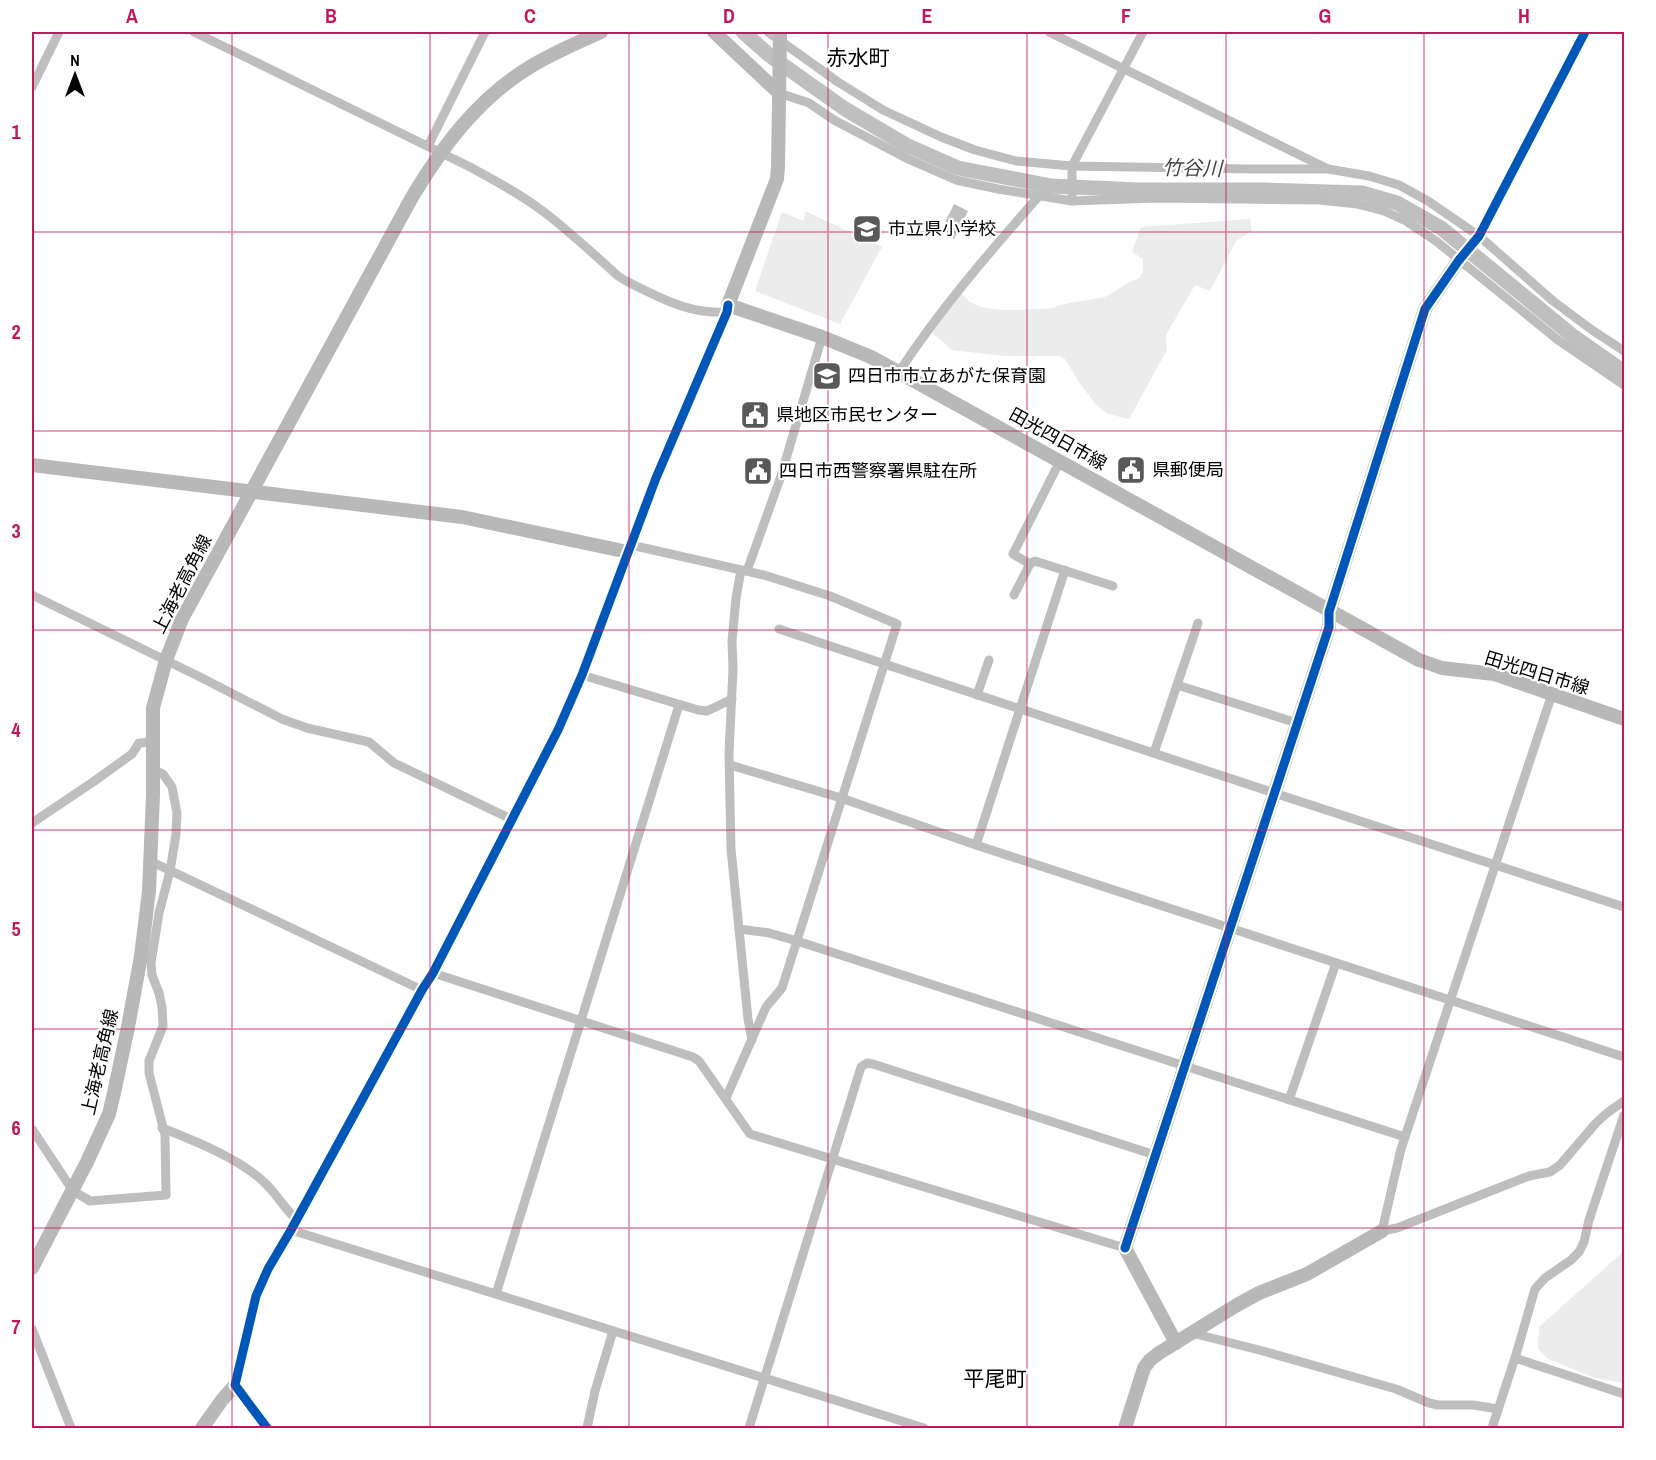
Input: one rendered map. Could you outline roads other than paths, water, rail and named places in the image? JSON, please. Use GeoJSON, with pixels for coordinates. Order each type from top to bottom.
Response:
{"type":"FeatureCollection","features":[{"type":"Feature","properties":{"kind":"main road","name":"上海老高角線"},"geometry":{"type":"LineString","coordinates":[[32,1268],[73,1191],[108,1114],[114,1094],[141,956],[149,891],[153,708],[166,660],[182,619],[411,199],[434,149],[508,82],[539,62],[601,32]]}},
{"type":"Feature","properties":{"kind":"main road"},"geometry":{"type":"LineString","coordinates":[[714,32],[779,89]]}},
{"type":"Feature","properties":{"kind":"main road"},"geometry":{"type":"LineString","coordinates":[[728,309],[777,179],[780,40]]}},
{"type":"Feature","properties":{"kind":"main road"},"geometry":{"type":"LineString","coordinates":[[1176,1343],[1125,1248],[1329,627],[1329,612],[1425,309],[1461,259]]}},
{"type":"Feature","properties":{"kind":"main road","name":"田光四日市線"},"geometry":{"type":"LineString","coordinates":[[728,309],[822,337],[871,357],[1419,660],[1442,668],[1494,674],[1624,719]]}},
{"type":"Feature","properties":{"kind":"main road"},"geometry":{"type":"LineString","coordinates":[[32,465],[462,517],[629,549]]}},
{"type":"Feature","properties":{"kind":"main road"},"geometry":{"type":"LineString","coordinates":[[1125,1428],[1144,1368],[1159,1353],[1245,1301],[1307,1274],[1382,1231]]}},
{"type":"Feature","properties":{"kind":"main road"},"geometry":{"type":"LineString","coordinates":[[202,1428],[235,1384]]}},
{"type":"Feature","properties":{"kind":"street"},"geometry":{"type":"LineString","coordinates":[[32,87],[59,32]]}},
{"type":"Feature","properties":{"kind":"street"},"geometry":{"type":"LineString","coordinates":[[194,32],[500,183],[542,210],[626,281],[682,308],[716,313],[728,309]]}},
{"type":"Feature","properties":{"kind":"street"},"geometry":{"type":"LineString","coordinates":[[434,149],[485,32]]}},
{"type":"Feature","properties":{"kind":"street"},"geometry":{"type":"LineString","coordinates":[[768,32],[838,82],[883,110],[941,137],[975,150],[1016,161],[1072,166],[1328,169],[1369,176],[1399,185],[1428,201],[1553,301],[1624,351]]}},
{"type":"Feature","properties":{"kind":"street"},"geometry":{"type":"LineString","coordinates":[[1048,32],[1328,169]]}},
{"type":"Feature","properties":{"kind":"street"},"geometry":{"type":"LineString","coordinates":[[1072,198],[1072,166],[1143,32]]}},
{"type":"Feature","properties":{"kind":"street"},"geometry":{"type":"LineString","coordinates":[[1461,259],[1478,239],[1585,32]]}},
{"type":"Feature","properties":{"kind":"street"},"geometry":{"type":"LineString","coordinates":[[779,89],[809,103],[834,120],[908,159],[956,180],[1038,196],[1319,200],[1357,204],[1384,211],[1406,221],[1461,259],[1558,340],[1624,385]]}},
{"type":"Feature","properties":{"kind":"street"},"geometry":{"type":"LineString","coordinates":[[899,372],[925,332],[975,268],[1038,196]]}},
{"type":"Feature","properties":{"kind":"street"},"geometry":{"type":"LineString","coordinates":[[267,1428],[235,1384],[256,1296],[268,1269],[433,974],[558,730],[582,675],[656,478],[728,309]]}},
{"type":"Feature","properties":{"kind":"street"},"geometry":{"type":"LineString","coordinates":[[752,1040],[731,849],[729,753],[732,641],[736,598],[744,571],[781,476],[822,337]]}},
{"type":"Feature","properties":{"kind":"street"},"geometry":{"type":"LineString","coordinates":[[1030,564],[1013,554],[1060,461]]}},
{"type":"Feature","properties":{"kind":"street"},"geometry":{"type":"LineString","coordinates":[[629,549],[744,571],[830,596],[897,624],[782,988],[766,1007],[726,1098]]}},
{"type":"Feature","properties":{"kind":"street"},"geometry":{"type":"LineString","coordinates":[[1014,595],[1030,564],[1035,561],[1113,586]]}},
{"type":"Feature","properties":{"kind":"street"},"geometry":{"type":"LineString","coordinates":[[976,845],[1065,570]]}},
{"type":"Feature","properties":{"kind":"street"},"geometry":{"type":"LineString","coordinates":[[32,595],[282,719],[307,728],[369,742],[394,763],[513,820]]}},
{"type":"Feature","properties":{"kind":"street"},"geometry":{"type":"LineString","coordinates":[[1154,753],[1198,623]]}},
{"type":"Feature","properties":{"kind":"street"},"geometry":{"type":"LineString","coordinates":[[779,629],[1624,908]]}},
{"type":"Feature","properties":{"kind":"street"},"geometry":{"type":"LineString","coordinates":[[977,695],[988,660]]}},
{"type":"Feature","properties":{"kind":"street"},"geometry":{"type":"LineString","coordinates":[[582,675],[679,705],[707,711],[732,699]]}},
{"type":"Feature","properties":{"kind":"street"},"geometry":{"type":"LineString","coordinates":[[1177,685],[1297,723]]}},
{"type":"Feature","properties":{"kind":"street"},"geometry":{"type":"LineString","coordinates":[[1552,694],[1405,1137],[1382,1231],[1396,1228],[1528,1176],[1550,1172],[1560,1165],[1596,1123],[1623,1103]]}},
{"type":"Feature","properties":{"kind":"street"},"geometry":{"type":"LineString","coordinates":[[496,1294],[679,705]]}},
{"type":"Feature","properties":{"kind":"street"},"geometry":{"type":"LineString","coordinates":[[32,823],[132,754],[139,743],[152,742]]}},
{"type":"Feature","properties":{"kind":"street"},"geometry":{"type":"LineString","coordinates":[[730,765],[841,798],[976,845],[1624,1057]]}},
{"type":"Feature","properties":{"kind":"street"},"geometry":{"type":"LineString","coordinates":[[32,1129],[73,1191],[90,1201],[166,1195],[165,1135],[149,1073],[149,1061],[163,1026],[162,1007],[152,975],[151,963],[159,912],[170,871],[177,813],[172,786],[163,774],[152,769]]}},
{"type":"Feature","properties":{"kind":"street"},"geometry":{"type":"LineString","coordinates":[[150,861],[422,990]]}},
{"type":"Feature","properties":{"kind":"street"},"geometry":{"type":"LineString","coordinates":[[738,929],[769,933],[797,941],[1405,1137]]}},
{"type":"Feature","properties":{"kind":"street"},"geometry":{"type":"LineString","coordinates":[[1288,1100],[1336,963]]}},
{"type":"Feature","properties":{"kind":"street"},"geometry":{"type":"LineString","coordinates":[[433,974],[693,1057],[699,1061],[750,1134],[1125,1248]]}},
{"type":"Feature","properties":{"kind":"street"},"geometry":{"type":"LineString","coordinates":[[749,1428],[861,1067],[867,1063],[1155,1155]]}},
{"type":"Feature","properties":{"kind":"street"},"geometry":{"type":"LineString","coordinates":[[1492,1428],[1535,1289],[1545,1278],[1579,1252],[1624,1115]]}},
{"type":"Feature","properties":{"kind":"street"},"geometry":{"type":"LineString","coordinates":[[162,1128],[196,1141],[240,1164],[265,1183],[296,1220]]}},
{"type":"Feature","properties":{"kind":"street"},"geometry":{"type":"LineString","coordinates":[[291,1230],[924,1428]]}},
{"type":"Feature","properties":{"kind":"street"},"geometry":{"type":"LineString","coordinates":[[32,1329],[71,1428]]}},
{"type":"Feature","properties":{"kind":"street"},"geometry":{"type":"LineString","coordinates":[[587,1428],[594,1391],[613,1331]]}},
{"type":"Feature","properties":{"kind":"street"},"geometry":{"type":"LineString","coordinates":[[1192,1333],[1396,1389],[1429,1403],[1473,1405],[1498,1409]]}},
{"type":"Feature","properties":{"kind":"street"},"geometry":{"type":"LineString","coordinates":[[1515,1358],[1624,1394]]}},
{"type":"Feature","properties":{"kind":"waterway","name":"竹谷川"},"geometry":{"type":"LineString","coordinates":[[743,32],[769,55],[845,109],[906,145],[958,168],[1051,186],[1138,190],[1362,193],[1397,203],[1441,228],[1574,337],[1624,372]]}},
{"type":"Feature","properties":{"kind":"place","name":"市立県小学校"},"geometry":{"type":"Point","coordinates":[867,229]}},
{"type":"Feature","properties":{"kind":"place","name":"四日市市立あがた保育園"},"geometry":{"type":"Point","coordinates":[827,376]}},
{"type":"Feature","properties":{"kind":"place","name":"県地区市民センター"},"geometry":{"type":"Point","coordinates":[755,415]}},
{"type":"Feature","properties":{"kind":"place","name":"県郵便局"},"geometry":{"type":"Point","coordinates":[1131,470]}},
{"type":"Feature","properties":{"kind":"place","name":"四日市西警察署県駐在所"},"geometry":{"type":"Point","coordinates":[758,471]}},
{"type":"Feature","properties":{"kind":"district","name":"赤水町"},"geometry":{"type":"Point","coordinates":[858,58]}},
{"type":"Feature","properties":{"kind":"district","name":"平尾町"},"geometry":{"type":"Point","coordinates":[995,1379]}}]}
